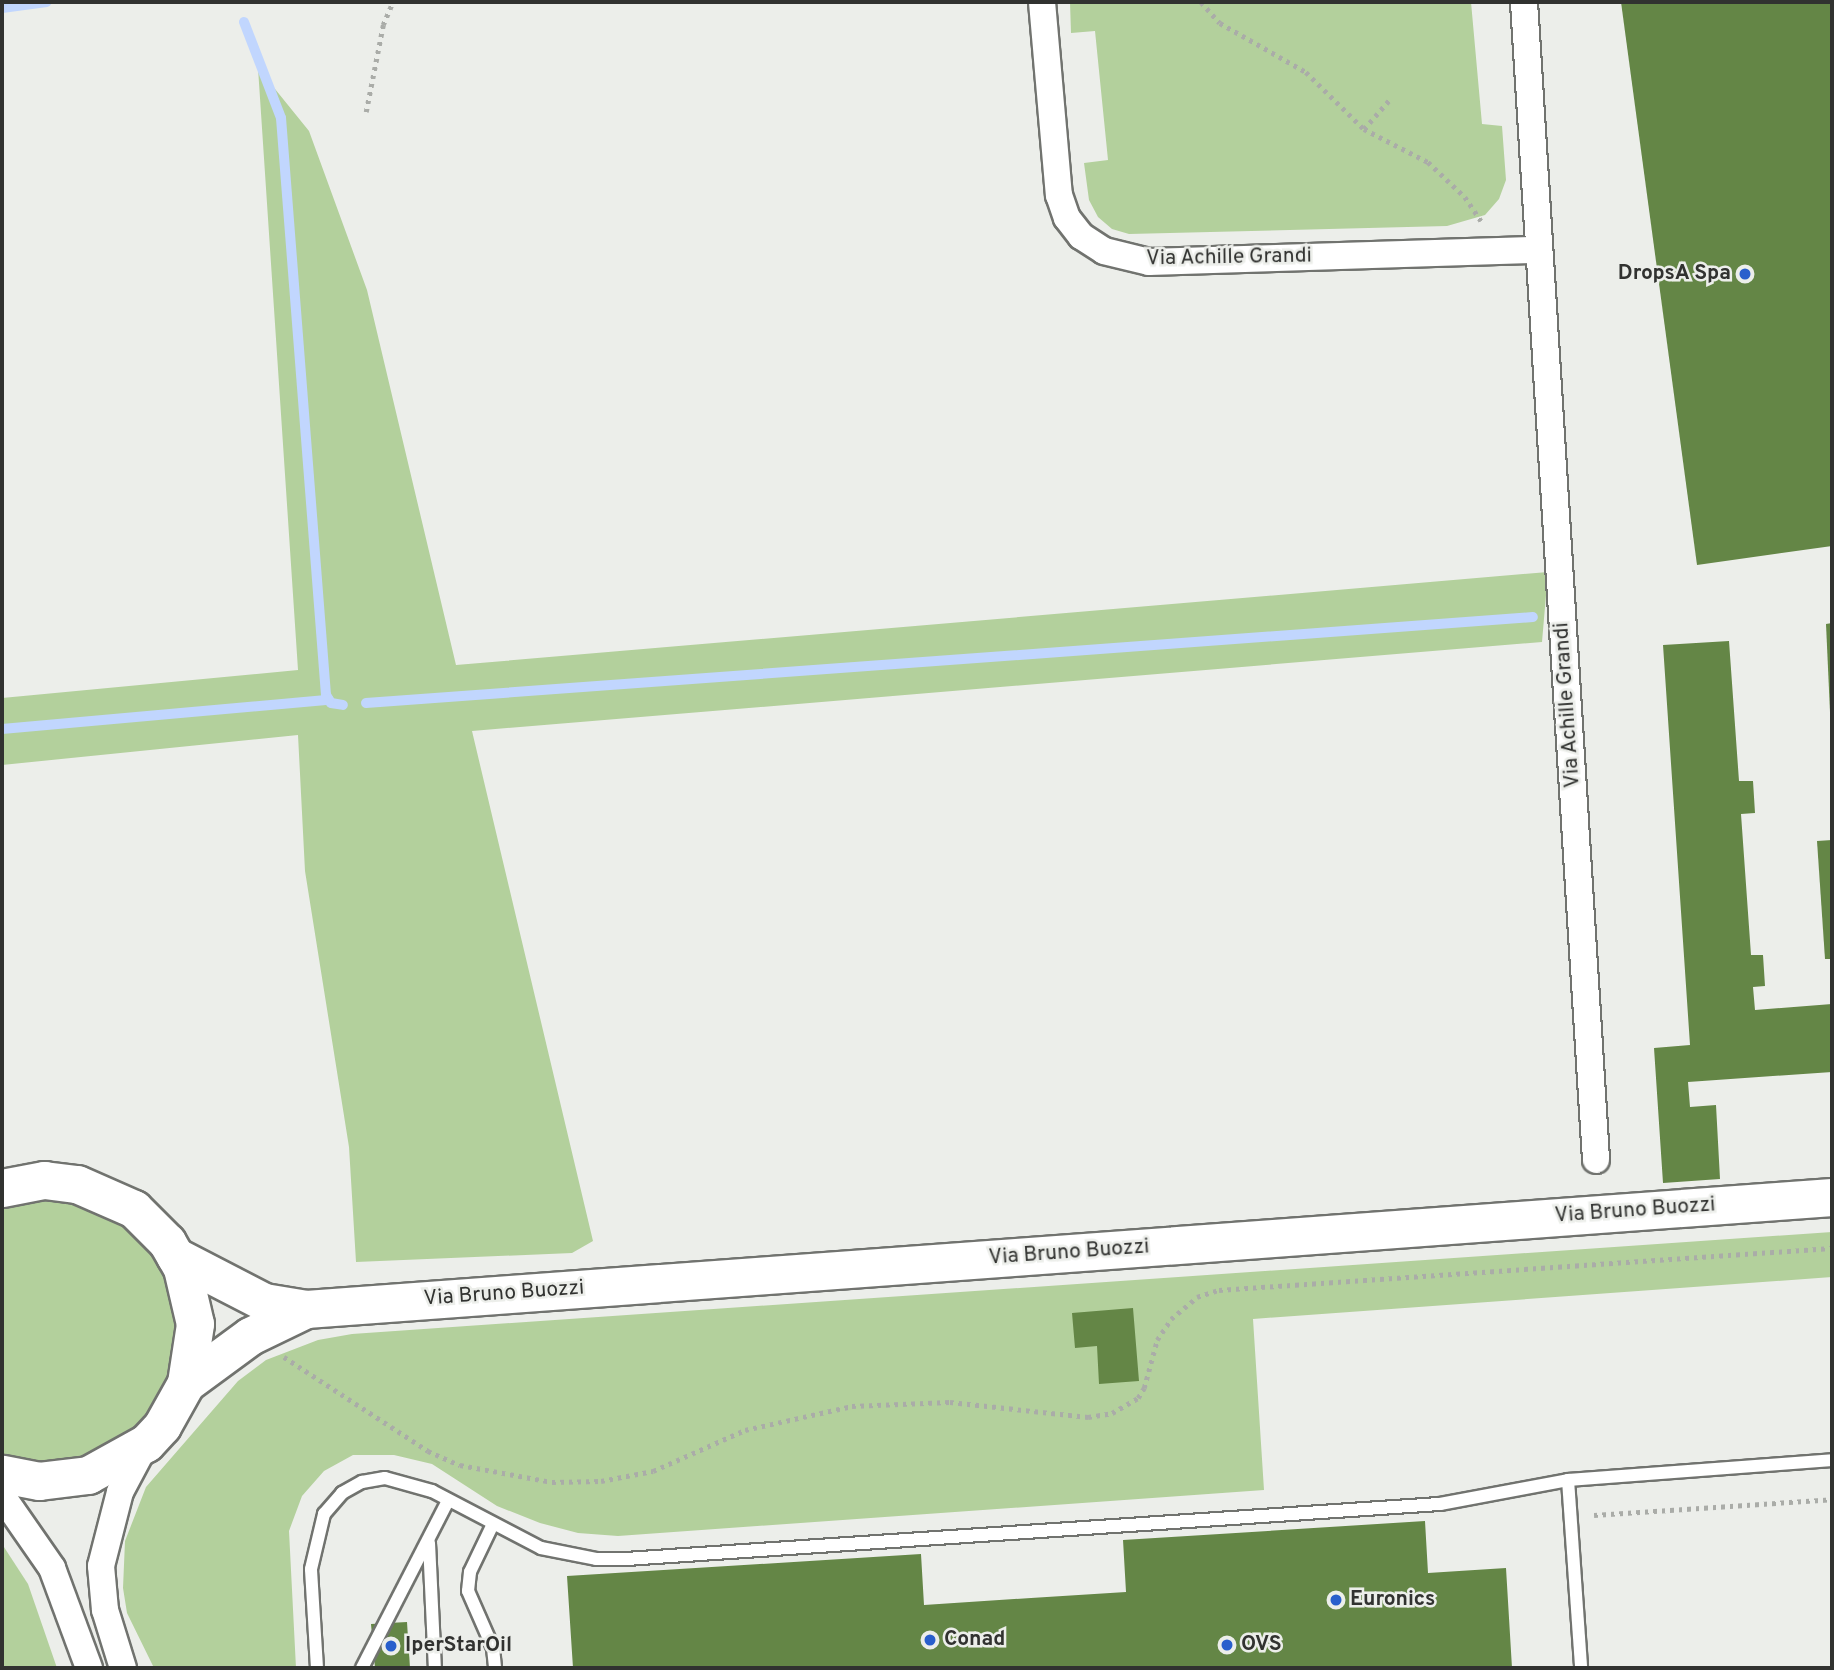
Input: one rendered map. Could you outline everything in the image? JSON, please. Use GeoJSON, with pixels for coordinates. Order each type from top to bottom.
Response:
{"type":"FeatureCollection","features":[{"type":"Feature","properties":{"kind":"main road"},"geometry":{"type":"LineString","coordinates":[[2,1188],[44,1181],[101,1191],[154,1226],[175,1256],[187,1282],[195,1324],[186,1383],[162,1426],[146,1443],[88,1475],[39,1481],[2,1474]]}},
{"type":"Feature","properties":{"kind":"main road","name":"Via Bruno Buozzi"},"geometry":{"type":"LineString","coordinates":[[175,1256],[264,1302],[306,1309],[1832,1197]]}},
{"type":"Feature","properties":{"kind":"main road","name":"Via Bruno Buozzi"},"geometry":{"type":"LineString","coordinates":[[186,1383],[258,1332],[306,1309]]}},
{"type":"Feature","properties":{"kind":"street","name":"Via Achille Grandi"},"geometry":{"type":"LineString","coordinates":[[1042,2],[1059,195],[1067,218],[1081,236],[1104,251],[1149,262],[1539,250]]}},
{"type":"Feature","properties":{"kind":"street","name":"Via Achille Grandi"},"geometry":{"type":"LineString","coordinates":[[1524,2],[1596,1160]]}},
{"type":"Feature","properties":{"kind":"street"},"geometry":{"type":"LineString","coordinates":[[123,1668],[105,1610],[101,1566],[120,1492],[146,1443]]}},
{"type":"Feature","properties":{"kind":"street"},"geometry":{"type":"LineString","coordinates":[[2,1496],[52,1568],[89,1668]]}},
{"type":"Feature","properties":{"kind":"lane"},"geometry":{"type":"LineString","coordinates":[[317,1668],[311,1569],[324,1514],[341,1493],[362,1482],[385,1478],[409,1482],[492,1526],[568,1555],[626,1559],[1440,1504],[1568,1479],[1832,1460]]}},
{"type":"Feature","properties":{"kind":"lane"},"geometry":{"type":"LineString","coordinates":[[1568,1479],[1581,1668]]}},
{"type":"Feature","properties":{"kind":"lane"},"geometry":{"type":"LineString","coordinates":[[362,1668],[448,1501]]}},
{"type":"Feature","properties":{"kind":"lane"},"geometry":{"type":"LineString","coordinates":[[492,1526],[470,1572],[468,1591],[493,1648],[495,1668]]}},
{"type":"Feature","properties":{"kind":"lane"},"geometry":{"type":"LineString","coordinates":[[429,1539],[435,1668]]}},
{"type":"Feature","properties":{"kind":"path"},"geometry":{"type":"LineString","coordinates":[[366,112],[383,25],[393,2]]}},
{"type":"Feature","properties":{"kind":"path"},"geometry":{"type":"LineString","coordinates":[[1201,2],[1220,23],[1306,72],[1364,130],[1428,162],[1447,179],[1502,251]]}},
{"type":"Feature","properties":{"kind":"path"},"geometry":{"type":"LineString","coordinates":[[1364,130],[1391,98]]}},
{"type":"Feature","properties":{"kind":"path"},"geometry":{"type":"LineString","coordinates":[[258,1332],[290,1364],[428,1451],[460,1465],[552,1482],[601,1481],[653,1471],[746,1430],[852,1406],[950,1402],[1087,1417],[1112,1413],[1138,1398],[1144,1388],[1157,1339],[1171,1319],[1197,1297],[1219,1290],[1832,1248]]}},
{"type":"Feature","properties":{"kind":"path"},"geometry":{"type":"LineString","coordinates":[[1594,1515],[1832,1499]]}},
{"type":"Feature","properties":{"kind":"green space"},"geometry":{"type":"Polygon","coordinates":[[[1070,2],[1471,2],[1482,124],[1502,126],[1506,180],[1499,199],[1485,215],[1447,226],[1129,234],[1112,229],[1098,217],[1089,200],[1084,163],[1108,160],[1095,31],[1071,33],[1070,2]]]}},
{"type":"Feature","properties":{"kind":"green space"},"geometry":{"type":"Polygon","coordinates":[[[258,68],[309,131],[367,290],[456,665],[1548,572],[1542,642],[472,731],[593,1241],[572,1253],[356,1262],[349,1147],[305,871],[298,735],[2,765],[2,698],[298,670],[258,68]]]}},
{"type":"Feature","properties":{"kind":"green space"},"geometry":{"type":"Polygon","coordinates":[[[43,1196],[85,1202],[124,1220],[154,1250],[174,1288],[181,1334],[172,1379],[149,1419],[114,1448],[70,1464],[24,1464],[2,1456],[2,1204],[43,1196]]]}},
{"type":"Feature","properties":{"kind":"green space"},"geometry":{"type":"Polygon","coordinates":[[[1832,1232],[1832,1277],[1253,1319],[1264,1490],[618,1536],[578,1533],[540,1523],[497,1506],[432,1464],[394,1455],[353,1455],[324,1471],[302,1496],[289,1531],[296,1668],[154,1668],[127,1613],[123,1588],[125,1541],[146,1487],[238,1381],[266,1360],[318,1340],[352,1334],[1832,1232]]]}},
{"type":"Feature","properties":{"kind":"green space"},"geometry":{"type":"Polygon","coordinates":[[[2,1544],[28,1584],[57,1668],[2,1668],[2,1544]]]}},
{"type":"Feature","properties":{"kind":"building","name":"DropsA Spa"},"geometry":{"type":"Polygon","coordinates":[[[1621,2],[1832,2],[1832,546],[1697,565],[1621,2]]]}},
{"type":"Feature","properties":{"kind":"building"},"geometry":{"type":"Polygon","coordinates":[[[1832,623],[1832,712],[1830,712],[1826,624],[1832,623]]]}},
{"type":"Feature","properties":{"kind":"building"},"geometry":{"type":"Polygon","coordinates":[[[1729,641],[1739,781],[1753,781],[1755,813],[1741,814],[1751,955],[1763,955],[1765,986],[1753,987],[1755,1010],[1832,1004],[1832,1072],[1688,1082],[1690,1107],[1716,1105],[1720,1179],[1663,1183],[1654,1048],[1690,1045],[1663,645],[1729,641]]]}},
{"type":"Feature","properties":{"kind":"building"},"geometry":{"type":"Polygon","coordinates":[[[1832,840],[1832,959],[1825,959],[1817,841],[1832,840]]]}},
{"type":"Feature","properties":{"kind":"building"},"geometry":{"type":"Polygon","coordinates":[[[1133,1308],[1139,1381],[1099,1384],[1097,1346],[1075,1348],[1072,1313],[1133,1308]]]}},
{"type":"Feature","properties":{"kind":"building"},"geometry":{"type":"Polygon","coordinates":[[[1425,1521],[1428,1573],[1506,1568],[1512,1668],[573,1668],[567,1576],[921,1554],[924,1605],[1126,1592],[1123,1540],[1425,1521]]]}},
{"type":"Feature","properties":{"kind":"building","name":"IperStarOil"},"geometry":{"type":"Polygon","coordinates":[[[407,1622],[410,1668],[375,1668],[371,1624],[407,1622]]]}},
{"type":"Feature","properties":{"kind":"waterway"},"geometry":{"type":"LineString","coordinates":[[2,8],[47,2]]}},
{"type":"Feature","properties":{"kind":"waterway"},"geometry":{"type":"LineString","coordinates":[[244,22],[281,118],[326,695],[331,703],[343,705]]}},
{"type":"Feature","properties":{"kind":"waterway"},"geometry":{"type":"LineString","coordinates":[[366,703],[1533,617]]}},
{"type":"Feature","properties":{"kind":"waterway"},"geometry":{"type":"LineString","coordinates":[[2,729],[329,700]]}},
{"type":"Feature","properties":{"kind":"place","name":"DropsA Spa"},"geometry":{"type":"Point","coordinates":[1745,274]}},
{"type":"Feature","properties":{"kind":"place","name":"Euronics"},"geometry":{"type":"Point","coordinates":[1336,1600]}},
{"type":"Feature","properties":{"kind":"place","name":"Conad"},"geometry":{"type":"Point","coordinates":[930,1640]}},
{"type":"Feature","properties":{"kind":"place","name":"OVS"},"geometry":{"type":"Point","coordinates":[1227,1645]}},
{"type":"Feature","properties":{"kind":"place","name":"IperStarOil"},"geometry":{"type":"Point","coordinates":[391,1646]}}]}
